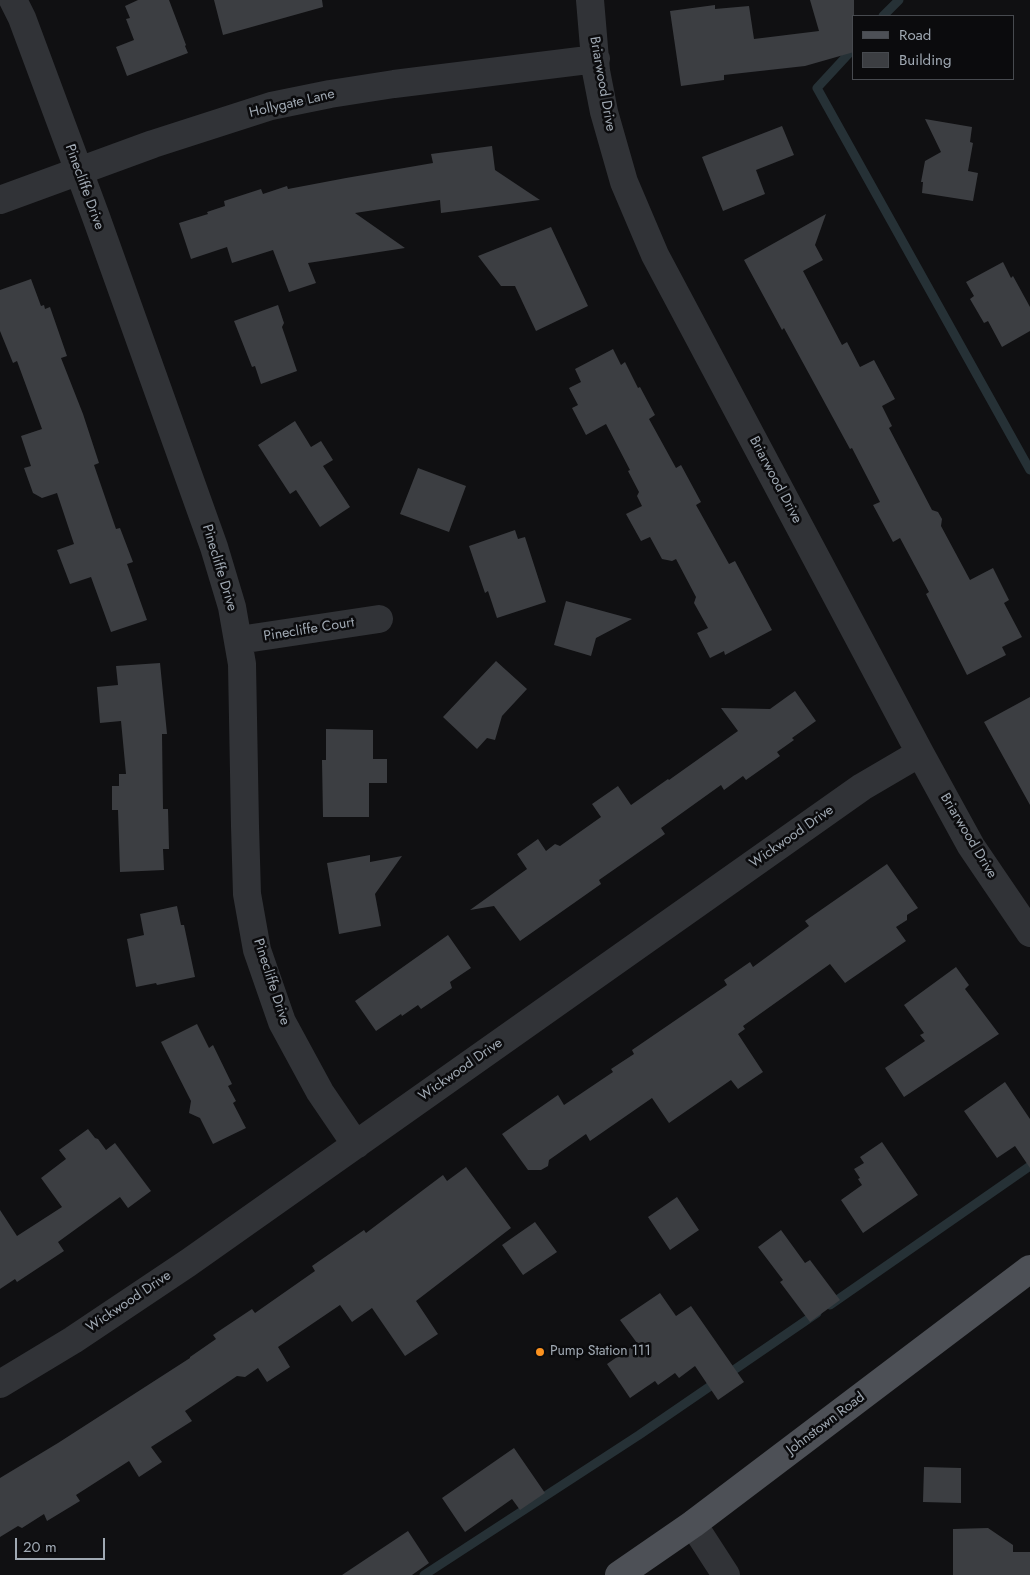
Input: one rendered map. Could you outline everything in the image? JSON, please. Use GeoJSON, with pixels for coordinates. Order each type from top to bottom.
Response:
{"type":"FeatureCollection","features":[{"type":"Feature","properties":{"kind":"main road","name":"Johnstown Road"},"geometry":{"type":"LineString","coordinates":[[619,1575],[693,1524],[1030,1269]]}},
{"type":"Feature","properties":{"kind":"street","name":"Pinecliffe Drive"},"geometry":{"type":"LineString","coordinates":[[13,0],[22,18],[214,547],[232,607],[242,664],[244,826],[248,894],[257,950],[282,1022],[320,1092],[356,1144]]}},
{"type":"Feature","properties":{"kind":"street","name":"Briarwood Drive"},"geometry":{"type":"LineString","coordinates":[[590,0],[596,71],[604,112],[624,182],[655,255],[971,846],[1030,933]]}},
{"type":"Feature","properties":{"kind":"street","name":"Hollygate Lane"},"geometry":{"type":"LineString","coordinates":[[0,200],[171,138],[271,106],[394,84],[596,59]]}},
{"type":"Feature","properties":{"kind":"street","name":"Pinecliffe Court"},"geometry":{"type":"LineString","coordinates":[[239,640],[379,618]]}},
{"type":"Feature","properties":{"kind":"street","name":"Wickwood Drive"},"geometry":{"type":"LineString","coordinates":[[0,1384],[72,1340],[188,1263],[862,787],[920,753]]}},
{"type":"Feature","properties":{"kind":"street"},"geometry":{"type":"LineString","coordinates":[[693,1524],[726,1575]]}},
{"type":"Feature","properties":{"kind":"building"},"geometry":{"type":"Polygon","coordinates":[[[138,0],[169,0],[188,53],[127,76],[116,47],[134,40],[126,19],[130,18],[125,6],[138,0]]]}},
{"type":"Feature","properties":{"kind":"building"},"geometry":{"type":"Polygon","coordinates":[[[214,0],[322,0],[323,7],[223,35],[214,0]]]}},
{"type":"Feature","properties":{"kind":"building"},"geometry":{"type":"Polygon","coordinates":[[[810,0],[854,0],[852,53],[805,66],[724,75],[724,80],[681,86],[670,11],[715,5],[715,9],[749,6],[754,39],[819,31],[810,0]]]}},
{"type":"Feature","properties":{"kind":"building"},"geometry":{"type":"Polygon","coordinates":[[[925,119],[972,127],[970,142],[973,143],[968,171],[978,173],[973,201],[922,193],[923,182],[921,182],[925,161],[941,152],[925,119]]]}},
{"type":"Feature","properties":{"kind":"building"},"geometry":{"type":"Polygon","coordinates":[[[782,126],[794,155],[756,170],[765,194],[723,211],[702,157],[782,126]]]}},
{"type":"Feature","properties":{"kind":"building"},"geometry":{"type":"Polygon","coordinates":[[[492,146],[495,170],[540,200],[441,213],[440,200],[355,213],[405,248],[308,263],[316,283],[289,292],[273,250],[232,263],[227,247],[191,259],[179,223],[208,214],[207,212],[225,206],[224,201],[261,189],[263,194],[287,186],[288,189],[433,163],[431,154],[492,146]]]}},
{"type":"Feature","properties":{"kind":"building"},"geometry":{"type":"Polygon","coordinates":[[[826,214],[815,245],[823,260],[803,271],[842,345],[847,342],[860,367],[874,360],[895,399],[882,406],[892,426],[889,428],[932,510],[938,512],[942,519],[941,526],[970,580],[993,568],[1009,600],[1004,603],[1022,637],[1002,647],[1006,655],[967,675],[926,594],[929,592],[900,538],[893,542],[873,505],[880,502],[852,448],[850,449],[784,328],[782,330],[744,260],[826,214]]]}},
{"type":"Feature","properties":{"kind":"building"},"geometry":{"type":"Polygon","coordinates":[[[551,227],[588,306],[536,331],[515,286],[501,286],[478,256],[551,227]]]}},
{"type":"Feature","properties":{"kind":"building"},"geometry":{"type":"Polygon","coordinates":[[[1003,262],[1030,307],[1030,331],[1002,347],[988,321],[984,323],[970,299],[974,296],[966,282],[1003,262]]]}},
{"type":"Feature","properties":{"kind":"building"},"geometry":{"type":"Polygon","coordinates":[[[31,279],[41,306],[44,305],[45,309],[50,307],[67,356],[61,358],[83,414],[99,463],[94,465],[116,529],[120,528],[133,562],[127,564],[147,620],[111,632],[91,577],[70,584],[57,550],[74,544],[57,493],[42,498],[33,493],[24,468],[31,466],[21,436],[42,429],[17,361],[13,363],[0,331],[0,290],[31,279]]]}},
{"type":"Feature","properties":{"kind":"building"},"geometry":{"type":"Polygon","coordinates":[[[278,305],[284,323],[282,327],[297,371],[261,384],[255,366],[252,367],[234,321],[278,305]]]}},
{"type":"Feature","properties":{"kind":"building"},"geometry":{"type":"Polygon","coordinates":[[[613,349],[621,365],[625,362],[638,388],[640,387],[655,415],[649,419],[676,468],[681,465],[701,502],[696,505],[729,564],[735,561],[772,630],[725,655],[724,651],[710,658],[697,633],[708,628],[694,603],[696,597],[676,559],[672,561],[662,559],[650,537],[641,541],[626,514],[642,506],[637,496],[639,492],[628,471],[630,470],[606,424],[586,435],[572,408],[578,405],[569,388],[581,382],[575,369],[613,349]]]}},
{"type":"Feature","properties":{"kind":"building"},"geometry":{"type":"Polygon","coordinates":[[[295,421],[311,447],[321,441],[333,460],[323,466],[350,507],[320,527],[296,490],[290,494],[258,445],[295,421]]]}},
{"type":"Feature","properties":{"kind":"building"},"geometry":{"type":"Polygon","coordinates":[[[418,468],[466,486],[449,532],[400,514],[418,468]]]}},
{"type":"Feature","properties":{"kind":"building"},"geometry":{"type":"Polygon","coordinates":[[[515,530],[518,539],[525,537],[546,602],[497,618],[488,591],[485,593],[469,546],[515,530]]]}},
{"type":"Feature","properties":{"kind":"building"},"geometry":{"type":"Polygon","coordinates":[[[566,601],[632,619],[596,638],[591,656],[554,645],[566,601]]]}},
{"type":"Feature","properties":{"kind":"building"},"geometry":{"type":"Polygon","coordinates":[[[496,661],[527,689],[502,716],[495,740],[487,738],[477,749],[443,717],[496,661]]]}},
{"type":"Feature","properties":{"kind":"building"},"geometry":{"type":"Polygon","coordinates":[[[160,663],[167,734],[162,734],[163,809],[168,809],[169,849],[163,849],[164,870],[120,872],[118,810],[112,810],[112,786],[119,786],[119,774],[126,774],[121,721],[100,723],[97,687],[118,685],[116,666],[160,663]]]}},
{"type":"Feature","properties":{"kind":"building"},"geometry":{"type":"Polygon","coordinates":[[[795,691],[816,721],[792,738],[794,740],[777,752],[780,756],[746,780],[743,776],[724,790],[721,785],[661,828],[665,834],[599,880],[601,884],[520,941],[494,906],[470,910],[527,869],[517,854],[538,839],[546,851],[555,844],[560,846],[601,817],[592,804],[618,786],[631,805],[738,731],[721,708],[770,709],[795,691]]]}},
{"type":"Feature","properties":{"kind":"building"},"geometry":{"type":"Polygon","coordinates":[[[1030,697],[1030,805],[984,722],[1030,697]]]}},
{"type":"Feature","properties":{"kind":"building"},"geometry":{"type":"Polygon","coordinates":[[[326,729],[373,730],[373,759],[387,759],[387,783],[369,783],[369,817],[323,817],[322,760],[326,760],[326,729]]]}},
{"type":"Feature","properties":{"kind":"building"},"geometry":{"type":"Polygon","coordinates":[[[370,855],[370,862],[402,856],[375,894],[381,926],[339,934],[327,863],[370,855]]]}},
{"type":"Feature","properties":{"kind":"building"},"geometry":{"type":"Polygon","coordinates":[[[887,864],[918,908],[907,915],[907,920],[896,927],[906,941],[845,983],[830,964],[743,1026],[745,1029],[738,1034],[763,1072],[738,1089],[731,1080],[669,1123],[652,1098],[590,1141],[586,1134],[549,1160],[548,1166],[541,1170],[528,1170],[502,1134],[558,1095],[564,1105],[613,1072],[611,1069],[634,1054],[632,1050],[727,985],[724,980],[750,962],[753,967],[809,926],[805,921],[887,864]]]}},
{"type":"Feature","properties":{"kind":"building"},"geometry":{"type":"Polygon","coordinates":[[[177,906],[181,925],[184,925],[195,977],[157,985],[156,983],[136,987],[127,939],[144,935],[140,914],[177,906]]]}},
{"type":"Feature","properties":{"kind":"building"},"geometry":{"type":"Polygon","coordinates":[[[448,935],[471,968],[450,982],[452,988],[421,1009],[418,1005],[376,1031],[355,1001],[448,935]]]}},
{"type":"Feature","properties":{"kind":"building"},"geometry":{"type":"Polygon","coordinates":[[[956,967],[969,985],[965,989],[999,1034],[904,1097],[885,1068],[925,1041],[920,1035],[924,1033],[904,1005],[956,967]]]}},
{"type":"Feature","properties":{"kind":"building"},"geometry":{"type":"Polygon","coordinates":[[[197,1024],[209,1048],[213,1045],[232,1084],[228,1086],[236,1101],[233,1103],[246,1128],[213,1144],[200,1118],[189,1113],[191,1101],[161,1042],[197,1024]]]}},
{"type":"Feature","properties":{"kind":"building"},"geometry":{"type":"Polygon","coordinates":[[[1005,1082],[1030,1119],[1030,1168],[1015,1146],[997,1158],[964,1111],[1005,1082]]]}},
{"type":"Feature","properties":{"kind":"building"},"geometry":{"type":"Polygon","coordinates":[[[88,1129],[106,1150],[115,1143],[151,1191],[128,1208],[120,1197],[58,1242],[64,1251],[17,1282],[15,1279],[0,1289],[0,1210],[17,1236],[62,1207],[41,1178],[66,1159],[59,1150],[88,1129]]]}},
{"type":"Feature","properties":{"kind":"building"},"geometry":{"type":"Polygon","coordinates":[[[882,1142],[918,1195],[863,1233],[841,1200],[862,1185],[854,1169],[864,1163],[860,1157],[882,1142]]]}},
{"type":"Feature","properties":{"kind":"building"},"geometry":{"type":"Polygon","coordinates":[[[466,1167],[511,1228],[416,1301],[438,1334],[405,1356],[372,1308],[352,1322],[340,1305],[278,1347],[290,1367],[267,1382],[258,1368],[245,1377],[237,1376],[185,1411],[192,1421],[151,1447],[162,1462],[139,1477],[129,1461],[76,1495],[80,1501],[47,1521],[44,1514],[22,1528],[18,1526],[0,1537],[0,1478],[190,1358],[216,1339],[213,1335],[252,1309],[255,1313],[315,1271],[312,1266],[364,1230],[366,1233],[443,1175],[447,1181],[466,1167]]]}},
{"type":"Feature","properties":{"kind":"building"},"geometry":{"type":"Polygon","coordinates":[[[677,1197],[699,1230],[670,1250],[648,1217],[677,1197]]]}},
{"type":"Feature","properties":{"kind":"building"},"geometry":{"type":"Polygon","coordinates":[[[535,1222],[557,1252],[523,1275],[502,1245],[535,1222]]]}},
{"type":"Feature","properties":{"kind":"building"},"geometry":{"type":"Polygon","coordinates":[[[781,1230],[805,1263],[810,1260],[840,1300],[810,1322],[780,1282],[783,1280],[758,1247],[781,1230]]]}},
{"type":"Feature","properties":{"kind":"building"},"geometry":{"type":"Polygon","coordinates":[[[660,1293],[676,1316],[691,1306],[744,1382],[718,1400],[695,1366],[679,1378],[675,1373],[658,1385],[655,1381],[630,1398],[607,1364],[637,1343],[620,1320],[660,1293]]]}},
{"type":"Feature","properties":{"kind":"building"},"geometry":{"type":"Polygon","coordinates":[[[514,1448],[545,1493],[520,1510],[512,1499],[465,1532],[442,1498],[514,1448]]]}},
{"type":"Feature","properties":{"kind":"building"},"geometry":{"type":"Polygon","coordinates":[[[924,1467],[961,1468],[961,1503],[923,1502],[924,1467]]]}},
{"type":"Feature","properties":{"kind":"building"},"geometry":{"type":"Polygon","coordinates":[[[988,1528],[1013,1545],[1013,1552],[1030,1552],[1030,1575],[953,1575],[953,1529],[988,1528]]]}},
{"type":"Feature","properties":{"kind":"building"},"geometry":{"type":"Polygon","coordinates":[[[408,1531],[429,1563],[412,1575],[342,1575],[408,1531]]]}},
{"type":"Feature","properties":{"kind":"waterway"},"geometry":{"type":"LineString","coordinates":[[884,15],[899,0]]}},
{"type":"Feature","properties":{"kind":"waterway"},"geometry":{"type":"LineString","coordinates":[[852,50],[817,88],[1030,470]]}},
{"type":"Feature","properties":{"kind":"waterway"},"geometry":{"type":"LineString","coordinates":[[830,1305],[1030,1166]]}},
{"type":"Feature","properties":{"kind":"waterway"},"geometry":{"type":"LineString","coordinates":[[424,1575],[639,1435],[817,1313]]}},
{"type":"Feature","properties":{"kind":"place","name":"Pump Station 111"},"geometry":{"type":"Point","coordinates":[540,1352]}}]}
